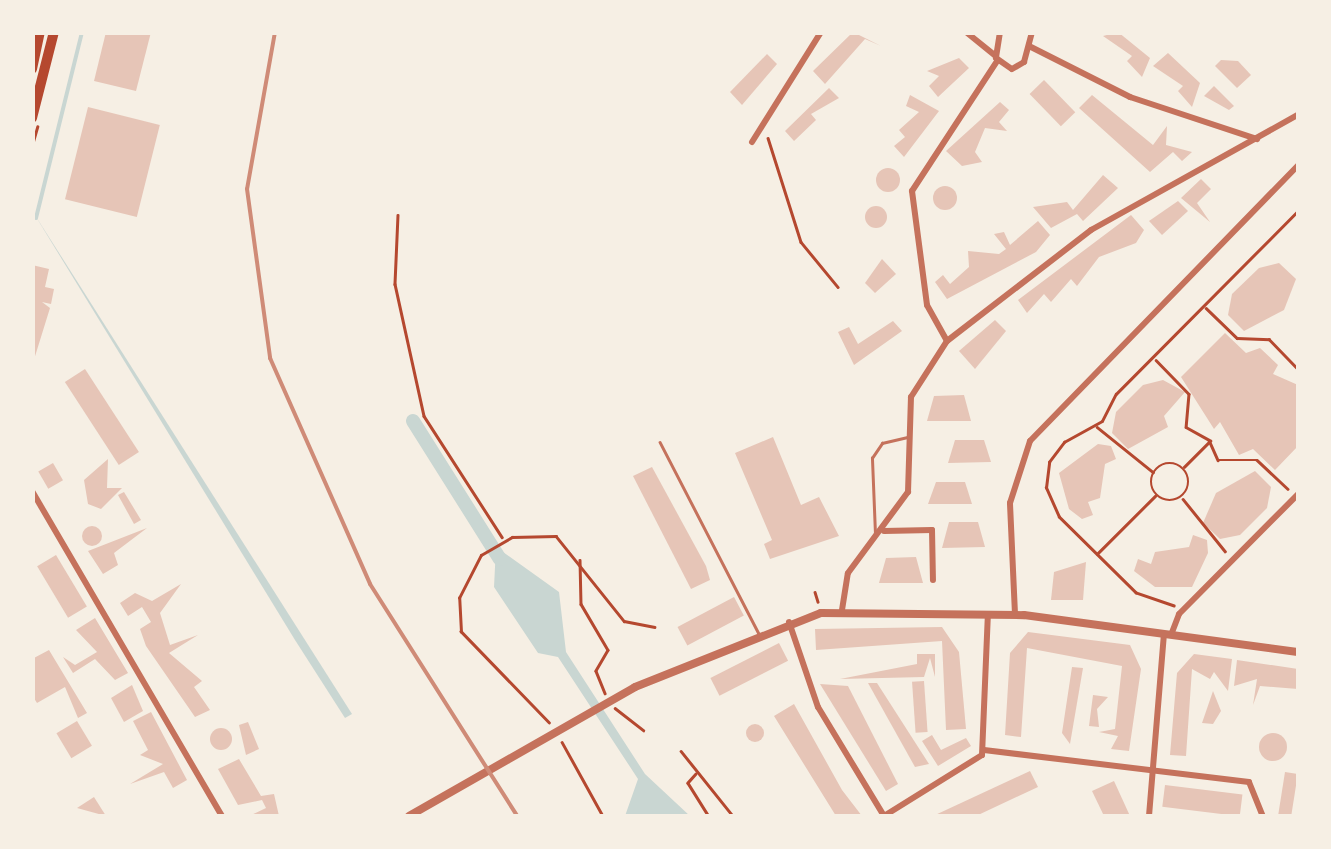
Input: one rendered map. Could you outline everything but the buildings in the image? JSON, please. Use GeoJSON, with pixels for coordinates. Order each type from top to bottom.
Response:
{"type":"FeatureCollection","features":[{"type":"Feature","properties":{"kind":"main road"},"geometry":{"type":"LineString","coordinates":[[32,69],[40,32]]}},
{"type":"Feature","properties":{"kind":"main road"},"geometry":{"type":"LineString","coordinates":[[32,118],[54,32]]}},
{"type":"Feature","properties":{"kind":"street"},"geometry":{"type":"LineString","coordinates":[[752,142],[821,32]]}},
{"type":"Feature","properties":{"kind":"street"},"geometry":{"type":"LineString","coordinates":[[969,32],[991,32]]}},
{"type":"Feature","properties":{"kind":"street"},"geometry":{"type":"LineString","coordinates":[[969,32],[996,58],[1018,68],[1031,46],[1032,33]]}},
{"type":"Feature","properties":{"kind":"street"},"geometry":{"type":"LineString","coordinates":[[948,341],[927,306],[914,182],[996,58],[1000,32]]}},
{"type":"Feature","properties":{"kind":"street"},"geometry":{"type":"LineString","coordinates":[[1031,46],[1130,98],[1257,139]]}},
{"type":"Feature","properties":{"kind":"street"},"geometry":{"type":"LineString","coordinates":[[842,610],[845,580],[910,486],[912,390],[948,341],[1049,258],[1296,116],[1298,126]]}},
{"type":"Feature","properties":{"kind":"street"},"geometry":{"type":"LineString","coordinates":[[1015,614],[1009,511],[1026,447],[1298,165]]}},
{"type":"Feature","properties":{"kind":"street"},"geometry":{"type":"LineString","coordinates":[[32,491],[222,816]]}},
{"type":"Feature","properties":{"kind":"street"},"geometry":{"type":"LineString","coordinates":[[1149,816],[1148,769],[1168,634],[1185,608],[1297,496]]}},
{"type":"Feature","properties":{"kind":"street"},"geometry":{"type":"LineString","coordinates":[[883,530],[932,530],[932,580]]}},
{"type":"Feature","properties":{"kind":"street"},"geometry":{"type":"LineString","coordinates":[[412,814],[616,696],[788,622],[842,610],[1015,614],[1298,652]]}},
{"type":"Feature","properties":{"kind":"street"},"geometry":{"type":"LineString","coordinates":[[984,750],[988,612]]}},
{"type":"Feature","properties":{"kind":"street"},"geometry":{"type":"LineString","coordinates":[[788,622],[818,707],[884,816],[984,750],[1250,782],[1263,816]]}},
{"type":"Feature","properties":{"kind":"lane"},"geometry":{"type":"LineString","coordinates":[[875,540],[872,458],[882,443],[910,437]]}},
{"type":"Feature","properties":{"kind":"lane"},"geometry":{"type":"LineString","coordinates":[[660,442],[759,634]]}},
{"type":"Feature","properties":{"kind":"path"},"geometry":{"type":"LineString","coordinates":[[766,118],[795,229],[838,287]]}},
{"type":"Feature","properties":{"kind":"path"},"geometry":{"type":"LineString","coordinates":[[1185,608],[1136,594],[1055,512],[1046,478],[1060,446],[1096,426],[1180,332],[1298,212]]}},
{"type":"Feature","properties":{"kind":"path"},"geometry":{"type":"LineString","coordinates":[[398,215],[396,284],[424,416],[502,541]]}},
{"type":"Feature","properties":{"kind":"path"},"geometry":{"type":"LineString","coordinates":[[1206,308],[1237,338],[1269,339],[1298,368]]}},
{"type":"Feature","properties":{"kind":"path"},"geometry":{"type":"LineString","coordinates":[[1155,359],[1189,394],[1188,430],[1210,441],[1223,465],[1257,460],[1297,496]]}},
{"type":"Feature","properties":{"kind":"path"},"geometry":{"type":"LineString","coordinates":[[1096,426],[1154,472],[1156,496]]}},
{"type":"Feature","properties":{"kind":"path"},"geometry":{"type":"LineString","coordinates":[[1210,441],[1184,468],[1182,498],[1233,560]]}},
{"type":"Feature","properties":{"kind":"path"},"geometry":{"type":"LineString","coordinates":[[1154,472],[1168,463],[1184,468]]}},
{"type":"Feature","properties":{"kind":"path"},"geometry":{"type":"LineString","coordinates":[[1096,555],[1156,496],[1182,498]]}},
{"type":"Feature","properties":{"kind":"path"},"geometry":{"type":"LineString","coordinates":[[603,816],[544,716],[461,632],[461,591],[486,551],[502,541],[546,533],[580,560],[624,620],[654,627]]}},
{"type":"Feature","properties":{"kind":"path"},"geometry":{"type":"LineString","coordinates":[[580,560],[581,604],[608,650],[597,678],[619,714],[643,730]]}},
{"type":"Feature","properties":{"kind":"path"},"geometry":{"type":"LineString","coordinates":[[681,751],[733,816]]}},
{"type":"Feature","properties":{"kind":"path"},"geometry":{"type":"LineString","coordinates":[[698,773],[688,783],[709,816]]}},
{"type":"Feature","properties":{"kind":"shaded area"},"geometry":{"type":"Polygon","coordinates":[[[33,212],[352,714],[345,718],[295,640],[33,212]]]}},
{"type":"Feature","properties":{"kind":"shaded area"},"geometry":{"type":"Polygon","coordinates":[[[496,547],[559,592],[566,652],[645,774],[690,816],[625,816],[638,779],[558,657],[538,653],[494,587],[496,547]]]}},
{"type":"Feature","properties":{"kind":"waterway"},"geometry":{"type":"LineString","coordinates":[[36,218],[82,32]]}},
{"type":"Feature","properties":{"kind":"waterway"},"geometry":{"type":"LineString","coordinates":[[413,421],[500,559]]}},
{"type":"Feature","properties":{"kind":"railway"},"geometry":{"type":"LineString","coordinates":[[275,32],[247,189],[270,358],[370,584],[517,816]]}}]}
